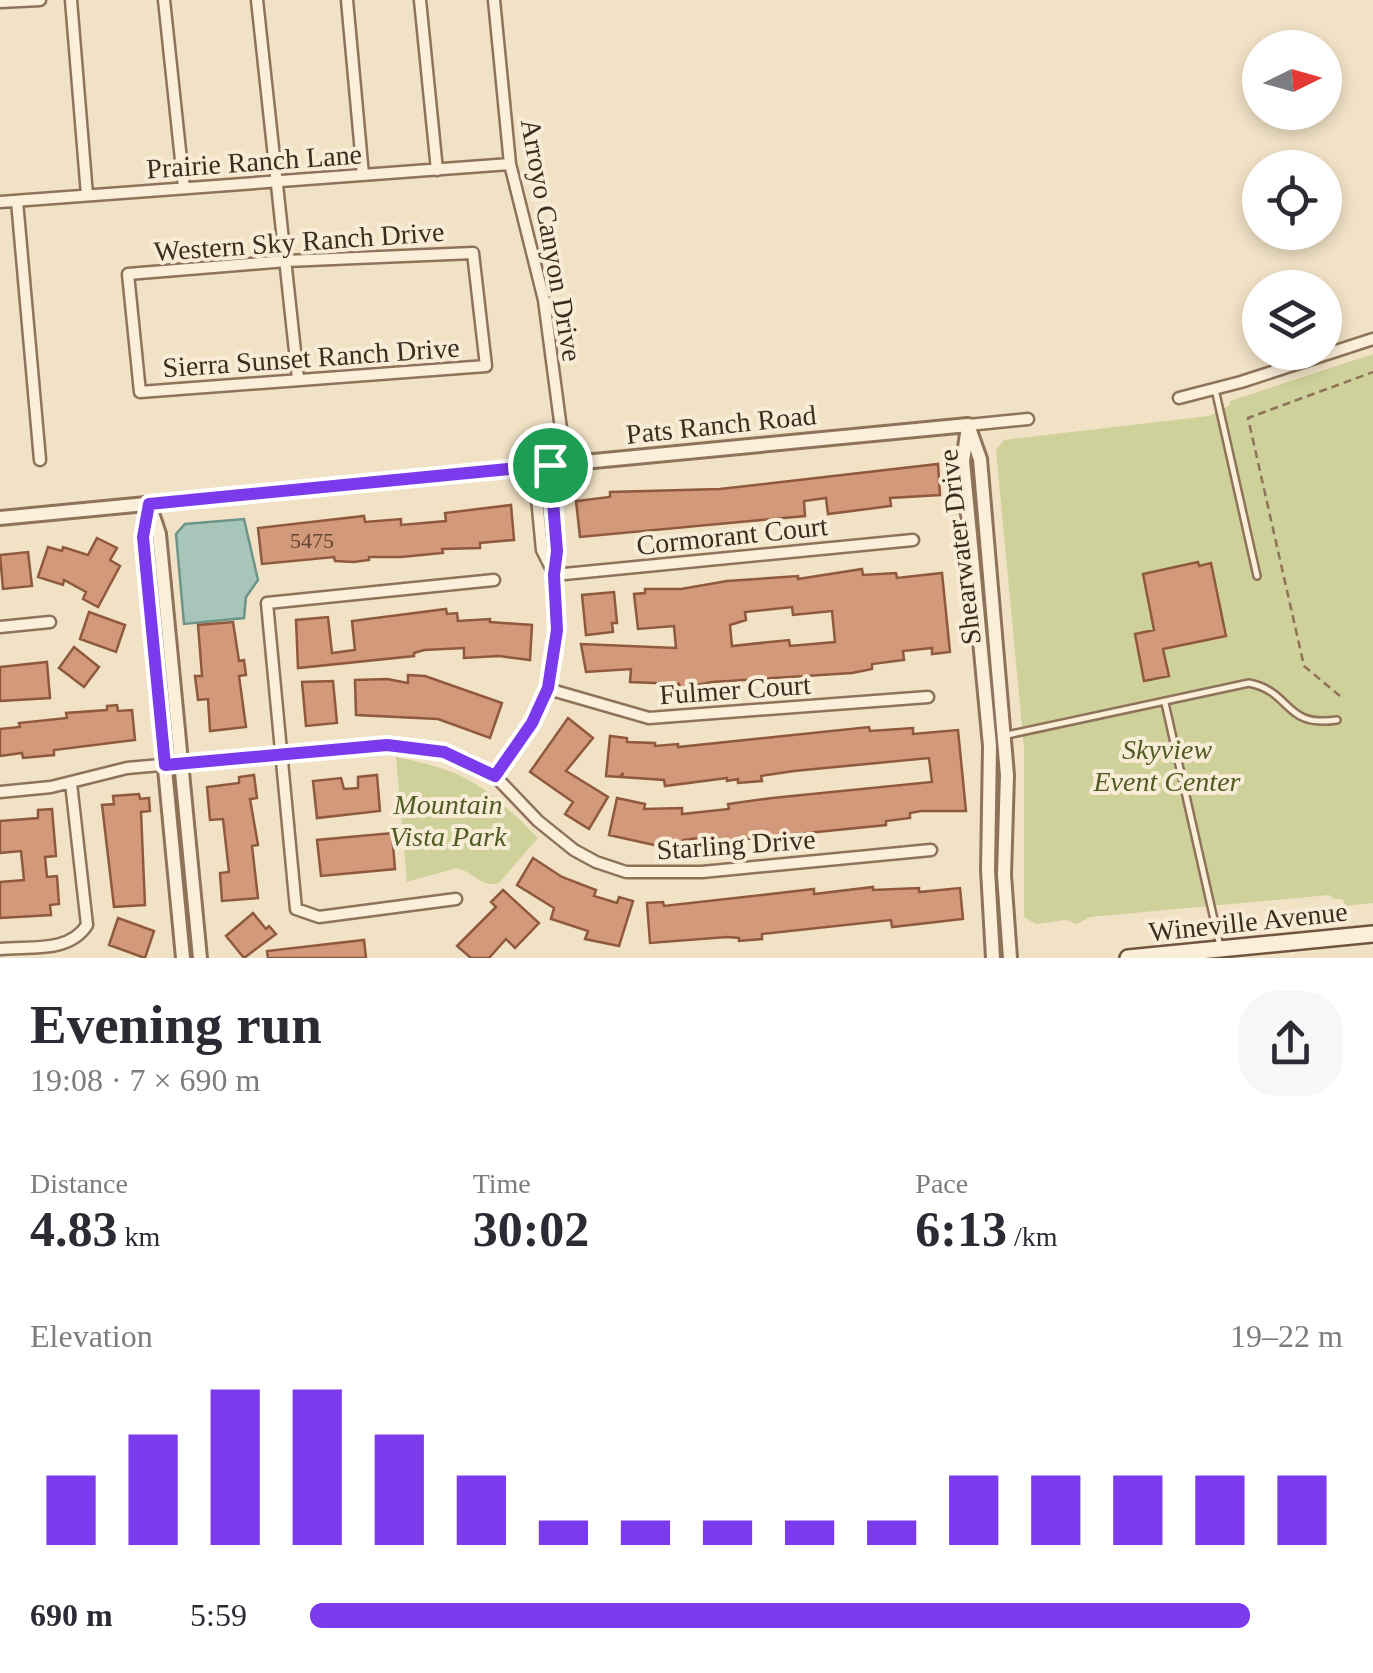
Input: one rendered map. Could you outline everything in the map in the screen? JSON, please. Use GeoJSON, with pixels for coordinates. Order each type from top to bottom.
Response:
{"type":"FeatureCollection","features":[{"type":"Feature","properties":{"kind":"main road","name":"Wineville Avenue"},"geometry":{"type":"LineString","coordinates":[[1128,958],[1373,934]]}},
{"type":"Feature","properties":{"kind":"street"},"geometry":{"type":"LineString","coordinates":[[0,2],[40,0]]}},
{"type":"Feature","properties":{"kind":"street"},"geometry":{"type":"LineString","coordinates":[[71,0],[87,196]]}},
{"type":"Feature","properties":{"kind":"street"},"geometry":{"type":"LineString","coordinates":[[164,0],[184,188]]}},
{"type":"Feature","properties":{"kind":"street"},"geometry":{"type":"LineString","coordinates":[[257,0],[298,380]]}},
{"type":"Feature","properties":{"kind":"street"},"geometry":{"type":"LineString","coordinates":[[347,0],[364,175]]}},
{"type":"Feature","properties":{"kind":"street"},"geometry":{"type":"LineString","coordinates":[[420,0],[437,170]]}},
{"type":"Feature","properties":{"kind":"street","name":"Arroyo Canyon Drive"},"geometry":{"type":"LineString","coordinates":[[494,0],[510,164],[544,300],[561,429]]}},
{"type":"Feature","properties":{"kind":"street","name":"Prairie Ranch Lane"},"geometry":{"type":"LineString","coordinates":[[0,202],[510,164]]}},
{"type":"Feature","properties":{"kind":"street"},"geometry":{"type":"LineString","coordinates":[[16,201],[40,460]]}},
{"type":"Feature","properties":{"kind":"street","name":"Western Sky Ranch Drive"},"geometry":{"type":"LineString","coordinates":[[140,392],[128,274],[286,261],[473,253],[486,366]]}},
{"type":"Feature","properties":{"kind":"street"},"geometry":{"type":"LineString","coordinates":[[1179,398],[1373,339]]}},
{"type":"Feature","properties":{"kind":"street","name":"Sierra Sunset Ranch Drive"},"geometry":{"type":"LineString","coordinates":[[140,392],[486,366]]}},
{"type":"Feature","properties":{"kind":"street","name":"Pats Ranch Road"},"geometry":{"type":"LineString","coordinates":[[0,518],[1028,419]]}},
{"type":"Feature","properties":{"kind":"street","name":"Shearwater Drive"},"geometry":{"type":"LineString","coordinates":[[968,425],[980,460],[1004,735],[1004,875],[1010,958]]}},
{"type":"Feature","properties":{"kind":"street","name":"Shearwater Drive"},"geometry":{"type":"LineString","coordinates":[[968,425],[963,461],[990,746],[988,870],[993,958]]}},
{"type":"Feature","properties":{"kind":"street"},"geometry":{"type":"LineString","coordinates":[[495,776],[532,723],[548,688],[557,630],[557,551],[550,465]]}},
{"type":"Feature","properties":{"kind":"street"},"geometry":{"type":"LineString","coordinates":[[534,467],[542,550],[554,575]]}},
{"type":"Feature","properties":{"kind":"street"},"geometry":{"type":"LineString","coordinates":[[149,504],[159,534],[200,958]]}},
{"type":"Feature","properties":{"kind":"street"},"geometry":{"type":"LineString","coordinates":[[149,504],[143,537],[182,958]]}},
{"type":"Feature","properties":{"kind":"street","name":"Cormorant Court"},"geometry":{"type":"LineString","coordinates":[[554,575],[914,540]]}},
{"type":"Feature","properties":{"kind":"street"},"geometry":{"type":"LineString","coordinates":[[456,898],[319,917],[296,909],[267,602],[494,580]]}},
{"type":"Feature","properties":{"kind":"street"},"geometry":{"type":"LineString","coordinates":[[0,627],[50,622]]}},
{"type":"Feature","properties":{"kind":"street","name":"Fulmer Court"},"geometry":{"type":"LineString","coordinates":[[548,688],[650,718],[928,697]]}},
{"type":"Feature","properties":{"kind":"street","name":"Starling Drive"},"geometry":{"type":"LineString","coordinates":[[0,792],[71,783],[112,770],[387,745],[417,747],[456,757],[495,776],[538,821],[574,850],[626,872],[702,872],[931,850]]}},
{"type":"Feature","properties":{"kind":"street"},"geometry":{"type":"LineString","coordinates":[[0,949],[67,945],[87,925],[71,783]]}},
{"type":"Feature","properties":{"kind":"lane"},"geometry":{"type":"LineString","coordinates":[[1216,389],[1257,576]]}},
{"type":"Feature","properties":{"kind":"lane"},"geometry":{"type":"LineString","coordinates":[[1004,735],[1249,683],[1266,686],[1296,716],[1316,723],[1337,720]]}},
{"type":"Feature","properties":{"kind":"lane"},"geometry":{"type":"LineString","coordinates":[[1165,702],[1221,949]]}},
{"type":"Feature","properties":{"kind":"path"},"geometry":{"type":"LineString","coordinates":[[1340,696],[1304,666],[1248,418],[1373,372]]}},
{"type":"Feature","properties":{"kind":"green space","name":"Skyview Event Center"},"geometry":{"type":"Polygon","coordinates":[[[1373,354],[1373,903],[1345,906],[1343,899],[1329,895],[1090,917],[1077,924],[1066,920],[1036,924],[1024,917],[1024,748],[996,450],[1004,440],[1209,416],[1230,405],[1230,401],[1324,370],[1342,370],[1342,364],[1373,354]]]}},
{"type":"Feature","properties":{"kind":"green space","name":"Mountain Vista Park"},"geometry":{"type":"Polygon","coordinates":[[[396,757],[441,768],[475,784],[538,838],[499,883],[487,883],[456,868],[407,882],[396,757]]]}},
{"type":"Feature","properties":{"kind":"shaded area"},"geometry":{"type":"Polygon","coordinates":[[[244,519],[258,580],[246,597],[244,618],[184,624],[176,534],[185,524],[244,519]]]}},
{"type":"Feature","properties":{"kind":"building"},"geometry":{"type":"Polygon","coordinates":[[[938,464],[940,495],[890,498],[891,506],[828,514],[826,498],[804,501],[805,516],[580,537],[576,501],[610,497],[610,492],[720,489],[938,464]]]}},
{"type":"Feature","properties":{"kind":"building"},"geometry":{"type":"Polygon","coordinates":[[[511,505],[514,540],[480,543],[480,548],[369,557],[354,562],[335,561],[334,557],[262,564],[258,528],[364,516],[365,522],[401,519],[401,525],[446,521],[445,513],[511,505]]]}},
{"type":"Feature","properties":{"kind":"building"},"geometry":{"type":"Polygon","coordinates":[[[97,538],[117,548],[110,560],[120,566],[98,607],[83,599],[86,592],[64,580],[63,585],[38,577],[48,547],[88,555],[97,538]]]}},
{"type":"Feature","properties":{"kind":"building"},"geometry":{"type":"Polygon","coordinates":[[[28,552],[32,586],[3,589],[0,555],[28,552]]]}},
{"type":"Feature","properties":{"kind":"building"},"geometry":{"type":"Polygon","coordinates":[[[1198,562],[1199,566],[1211,563],[1226,636],[1163,649],[1169,676],[1144,681],[1135,634],[1154,630],[1143,574],[1198,562]]]}},
{"type":"Feature","properties":{"kind":"building"},"geometry":{"type":"Polygon","coordinates":[[[862,569],[863,575],[896,573],[897,578],[942,573],[950,652],[932,654],[932,648],[903,651],[904,660],[872,664],[872,669],[852,673],[712,682],[680,688],[679,684],[630,682],[631,669],[586,672],[581,644],[676,648],[674,626],[638,629],[634,594],[645,593],[645,589],[798,579],[862,569]],[[792,607],[745,612],[746,620],[730,625],[732,646],[789,640],[790,646],[835,642],[832,611],[793,615],[792,607]]]}},
{"type":"Feature","properties":{"kind":"building"},"geometry":{"type":"Polygon","coordinates":[[[614,592],[617,623],[612,623],[613,632],[586,635],[582,595],[614,592]]]}},
{"type":"Feature","properties":{"kind":"building"},"geometry":{"type":"Polygon","coordinates":[[[446,609],[447,614],[457,613],[458,621],[490,619],[532,625],[530,660],[499,656],[464,658],[464,648],[298,668],[296,620],[328,617],[332,653],[355,650],[352,621],[446,609]]]}},
{"type":"Feature","properties":{"kind":"building"},"geometry":{"type":"Polygon","coordinates":[[[89,612],[125,625],[116,652],[80,639],[89,612]]]}},
{"type":"Feature","properties":{"kind":"building"},"geometry":{"type":"Polygon","coordinates":[[[233,622],[239,661],[244,660],[246,675],[239,676],[246,727],[210,731],[208,699],[198,700],[195,676],[202,676],[198,625],[233,622]]]}},
{"type":"Feature","properties":{"kind":"building"},"geometry":{"type":"Polygon","coordinates":[[[74,647],[99,667],[84,687],[59,668],[74,647]]]}},
{"type":"Feature","properties":{"kind":"building"},"geometry":{"type":"Polygon","coordinates":[[[47,662],[50,698],[0,701],[0,667],[47,662]]]}},
{"type":"Feature","properties":{"kind":"building"},"geometry":{"type":"Polygon","coordinates":[[[408,675],[425,676],[502,703],[490,738],[438,719],[356,715],[355,680],[408,683],[408,675]]]}},
{"type":"Feature","properties":{"kind":"building"},"geometry":{"type":"Polygon","coordinates":[[[333,681],[337,723],[306,726],[302,682],[333,681]]]}},
{"type":"Feature","properties":{"kind":"building"},"geometry":{"type":"Polygon","coordinates":[[[117,705],[118,711],[132,710],[135,740],[54,750],[54,755],[0,756],[0,729],[117,705]]]}},
{"type":"Feature","properties":{"kind":"building"},"geometry":{"type":"Polygon","coordinates":[[[568,718],[593,738],[566,771],[608,797],[589,829],[565,814],[573,802],[530,772],[568,718]]]}},
{"type":"Feature","properties":{"kind":"building"},"geometry":{"type":"Polygon","coordinates":[[[869,727],[870,731],[913,728],[913,734],[958,730],[966,811],[921,811],[910,813],[910,818],[886,821],[886,825],[708,843],[707,837],[683,840],[683,844],[654,845],[609,835],[617,798],[645,804],[644,809],[682,808],[682,814],[729,809],[728,804],[772,798],[932,782],[929,758],[794,771],[761,776],[762,781],[738,783],[738,779],[727,778],[665,786],[664,780],[622,777],[623,773],[620,777],[606,776],[610,736],[627,738],[627,742],[678,747],[869,727]]]}},
{"type":"Feature","properties":{"kind":"building"},"geometry":{"type":"Polygon","coordinates":[[[254,775],[257,798],[250,799],[258,845],[252,846],[258,898],[222,901],[220,873],[229,872],[223,819],[210,820],[207,787],[239,783],[239,777],[254,775]]]}},
{"type":"Feature","properties":{"kind":"building"},"geometry":{"type":"Polygon","coordinates":[[[377,775],[380,811],[317,818],[313,781],[341,778],[344,789],[358,788],[358,777],[377,775]]]}},
{"type":"Feature","properties":{"kind":"building"},"geometry":{"type":"Polygon","coordinates":[[[139,794],[140,799],[149,798],[150,811],[141,812],[145,905],[114,907],[102,805],[114,804],[113,796],[139,794]]]}},
{"type":"Feature","properties":{"kind":"building"},"geometry":{"type":"Polygon","coordinates":[[[52,809],[56,856],[45,857],[47,877],[57,876],[59,904],[50,905],[51,915],[0,918],[0,882],[24,880],[21,851],[0,853],[0,821],[38,818],[38,810],[52,809]]]}},
{"type":"Feature","properties":{"kind":"building"},"geometry":{"type":"Polygon","coordinates":[[[392,833],[395,869],[321,876],[317,840],[392,833]]]}},
{"type":"Feature","properties":{"kind":"building"},"geometry":{"type":"Polygon","coordinates":[[[533,858],[562,877],[596,890],[594,896],[617,903],[619,897],[633,901],[619,946],[585,939],[588,931],[551,919],[554,908],[517,885],[533,858]]]}},
{"type":"Feature","properties":{"kind":"building"},"geometry":{"type":"Polygon","coordinates":[[[873,887],[919,888],[919,892],[960,888],[963,919],[892,927],[891,920],[762,934],[762,939],[739,941],[727,937],[650,943],[647,903],[663,902],[664,906],[814,889],[814,894],[873,887]]]}},
{"type":"Feature","properties":{"kind":"building"},"geometry":{"type":"Polygon","coordinates":[[[503,890],[539,923],[515,948],[506,939],[489,958],[471,958],[457,946],[496,907],[491,902],[503,890]]]}},
{"type":"Feature","properties":{"kind":"building"},"geometry":{"type":"Polygon","coordinates":[[[253,913],[266,929],[269,926],[276,934],[244,958],[226,936],[253,913]]]}},
{"type":"Feature","properties":{"kind":"building"},"geometry":{"type":"Polygon","coordinates":[[[118,918],[154,931],[145,958],[109,945],[118,918]]]}},
{"type":"Feature","properties":{"kind":"building"},"geometry":{"type":"Polygon","coordinates":[[[364,940],[366,958],[268,958],[267,951],[364,940]]]}},
{"type":"Feature","properties":{"kind":"route"},"geometry":{"type":"LineString","coordinates":[[550,465],[557,551],[557,630],[548,688],[532,723],[495,776],[444,752],[387,745],[165,765],[143,537],[149,504],[550,465]]}}]}
